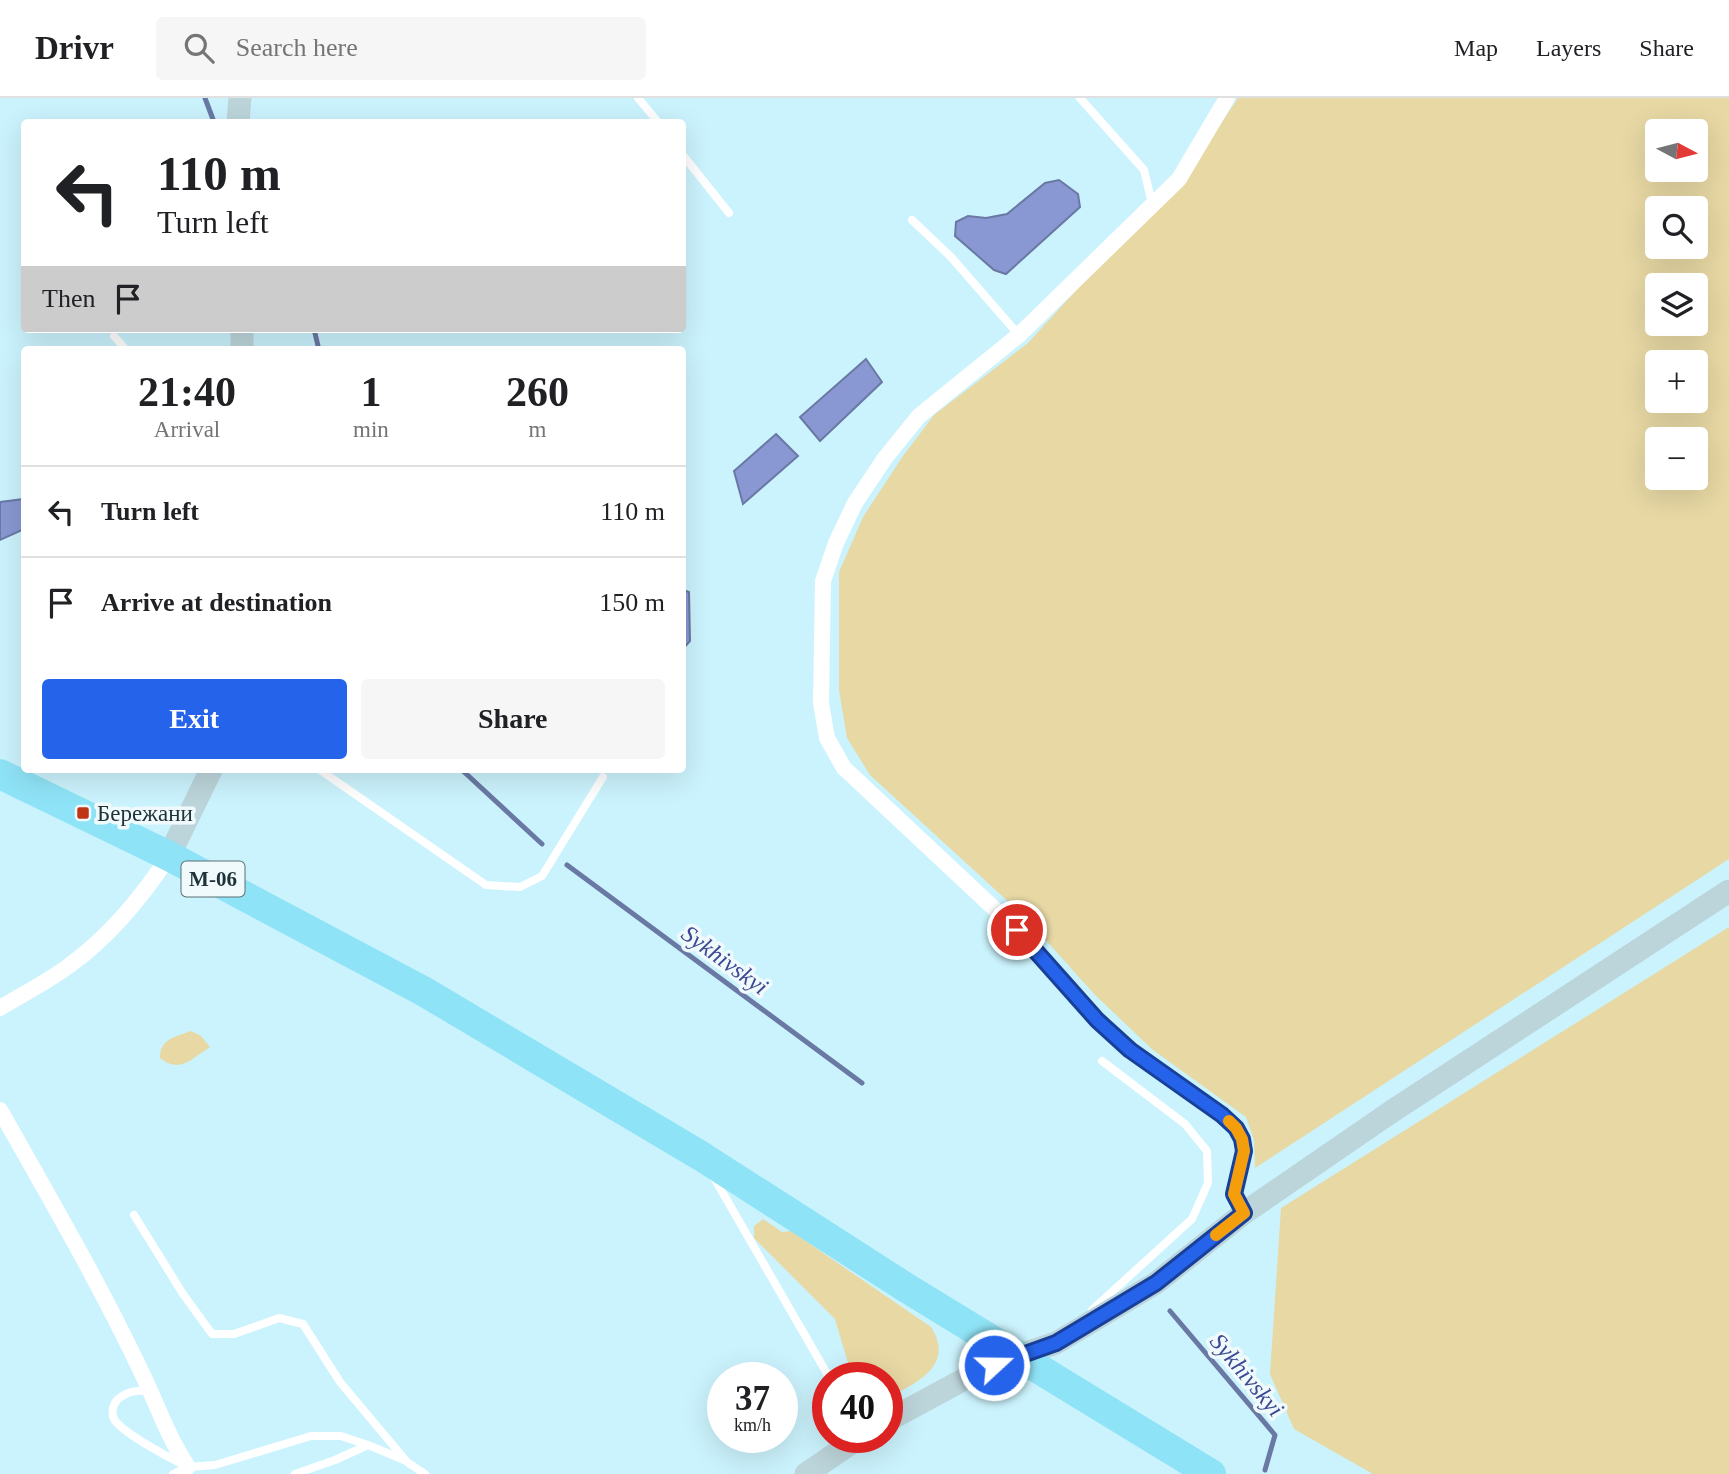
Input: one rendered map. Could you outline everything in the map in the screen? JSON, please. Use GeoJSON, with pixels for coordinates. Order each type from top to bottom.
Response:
{"type":"FeatureCollection","features":[{"type":"Feature","properties":{"kind":"highway","name":"М-06"},"geometry":{"type":"LineString","coordinates":[[0,774],[169,856],[423,991],[701,1156],[905,1287],[1211,1474]]}},
{"type":"Feature","properties":{"kind":"street"},"geometry":{"type":"LineString","coordinates":[[238,119],[240,98]]}},
{"type":"Feature","properties":{"kind":"street"},"geometry":{"type":"LineString","coordinates":[[1227,98],[1179,179],[1019,335],[919,416],[885,458],[855,503],[836,543],[823,581],[821,703],[827,738],[844,768],[1017,930],[1097,1020],[1130,1050],[1222,1115],[1236,1128],[1244,1151],[1234,1194],[1244,1213]]}},
{"type":"Feature","properties":{"kind":"street"},"geometry":{"type":"LineString","coordinates":[[0,1008],[70,966],[112,928],[147,889],[169,856],[210,773]]}},
{"type":"Feature","properties":{"kind":"street"},"geometry":{"type":"LineString","coordinates":[[903,1412],[972,1375],[1056,1343],[1156,1283],[1244,1213],[1391,1112],[1729,891]]}},
{"type":"Feature","properties":{"kind":"street"},"geometry":{"type":"LineString","coordinates":[[0,1110],[60,1215],[150,1392],[175,1448],[181,1471]]}},
{"type":"Feature","properties":{"kind":"street"},"geometry":{"type":"LineString","coordinates":[[806,1474],[837,1453]]}},
{"type":"Feature","properties":{"kind":"lane"},"geometry":{"type":"LineString","coordinates":[[638,98],[656,119]]}},
{"type":"Feature","properties":{"kind":"lane"},"geometry":{"type":"LineString","coordinates":[[1080,98],[1144,170],[1152,203]]}},
{"type":"Feature","properties":{"kind":"lane"},"geometry":{"type":"LineString","coordinates":[[686,159],[729,213]]}},
{"type":"Feature","properties":{"kind":"lane"},"geometry":{"type":"LineString","coordinates":[[912,220],[951,257],[1019,335]]}},
{"type":"Feature","properties":{"kind":"lane"},"geometry":{"type":"LineString","coordinates":[[114,336],[123,346]]}},
{"type":"Feature","properties":{"kind":"lane"},"geometry":{"type":"LineString","coordinates":[[324,773],[486,884],[520,887],[542,876],[603,776]]}},
{"type":"Feature","properties":{"kind":"lane"},"geometry":{"type":"LineString","coordinates":[[1056,1343],[1192,1219],[1208,1183],[1207,1152],[1185,1124],[1102,1061]]}},
{"type":"Feature","properties":{"kind":"lane"},"geometry":{"type":"LineString","coordinates":[[701,1156],[820,1362]]}},
{"type":"Feature","properties":{"kind":"lane"},"geometry":{"type":"LineString","coordinates":[[134,1215],[183,1294],[212,1334],[234,1335],[279,1318],[303,1324],[340,1382],[407,1462]]}},
{"type":"Feature","properties":{"kind":"lane"},"geometry":{"type":"LineString","coordinates":[[150,1392],[133,1390],[124,1394],[115,1402],[112,1412],[114,1419],[181,1471],[215,1465],[312,1436],[341,1436],[368,1444],[407,1462],[425,1474]]}},
{"type":"Feature","properties":{"kind":"lane"},"geometry":{"type":"LineString","coordinates":[[295,1474],[335,1461],[368,1444]]}},
{"type":"Feature","properties":{"kind":"shaded area"},"geometry":{"type":"Polygon","coordinates":[[[1238,98],[1729,98],[1729,859],[1255,1168],[1254,1140],[1246,1117],[1153,1050],[1095,995],[1025,917],[870,775],[847,738],[839,690],[839,572],[863,517],[934,415],[1028,343],[1092,273],[1182,182],[1238,98]]]}},
{"type":"Feature","properties":{"kind":"shaded area"},"geometry":{"type":"Polygon","coordinates":[[[1729,927],[1729,1474],[1373,1474],[1294,1429],[1270,1374],[1281,1208],[1729,927]]]}},
{"type":"Feature","properties":{"kind":"shaded area"},"geometry":{"type":"Polygon","coordinates":[[[191,1031],[201,1036],[210,1047],[180,1065],[167,1063],[160,1058],[166,1042],[191,1031]]]}},
{"type":"Feature","properties":{"kind":"shaded area"},"geometry":{"type":"Polygon","coordinates":[[[763,1219],[782,1232],[791,1231],[931,1327],[939,1346],[936,1362],[931,1369],[903,1390],[903,1362],[848,1362],[835,1319],[754,1238],[754,1226],[763,1219]]]}},
{"type":"Feature","properties":{"kind":"water"},"geometry":{"type":"Polygon","coordinates":[[[1059,180],[1078,194],[1080,207],[1006,274],[994,270],[955,236],[956,222],[968,216],[986,218],[1007,214],[1045,183],[1059,180]]]}},
{"type":"Feature","properties":{"kind":"water"},"geometry":{"type":"Polygon","coordinates":[[[866,359],[882,382],[820,441],[800,417],[866,359]]]}},
{"type":"Feature","properties":{"kind":"water"},"geometry":{"type":"Polygon","coordinates":[[[776,434],[798,456],[743,504],[734,471],[776,434]]]}},
{"type":"Feature","properties":{"kind":"water"},"geometry":{"type":"Polygon","coordinates":[[[21,499],[21,530],[0,540],[0,502],[21,499]]]}},
{"type":"Feature","properties":{"kind":"water"},"geometry":{"type":"Polygon","coordinates":[[[686,591],[689,592],[690,641],[686,646],[686,591]]]}},
{"type":"Feature","properties":{"kind":"waterway","name":"Sykhivskyi"},"geometry":{"type":"LineString","coordinates":[[205,98],[213,119]]}},
{"type":"Feature","properties":{"kind":"waterway","name":"Sykhivskyi"},"geometry":{"type":"LineString","coordinates":[[315,333],[318,346]]}},
{"type":"Feature","properties":{"kind":"waterway","name":"Sykhivskyi"},"geometry":{"type":"LineString","coordinates":[[465,773],[542,844]]}},
{"type":"Feature","properties":{"kind":"waterway","name":"Sykhivskyi"},"geometry":{"type":"LineString","coordinates":[[567,865],[862,1083]]}},
{"type":"Feature","properties":{"kind":"waterway","name":"Sykhivskyi"},"geometry":{"type":"LineString","coordinates":[[1170,1311],[1275,1435],[1265,1470]]}},
{"type":"Feature","properties":{"kind":"slow traffic"},"geometry":{"type":"LineString","coordinates":[[1216,1235],[1244,1213],[1234,1194],[1244,1151],[1242,1139],[1229,1121]]}},
{"type":"Feature","properties":{"kind":"place","name":"Бережани"},"geometry":{"type":"Point","coordinates":[83,813]}},
{"type":"Feature","properties":{"kind":"route"},"geometry":{"type":"LineString","coordinates":[[994,1365],[1056,1343],[1156,1283],[1244,1213],[1234,1194],[1244,1151],[1236,1128],[1222,1115],[1130,1050],[1097,1020],[1017,930]]}}]}
